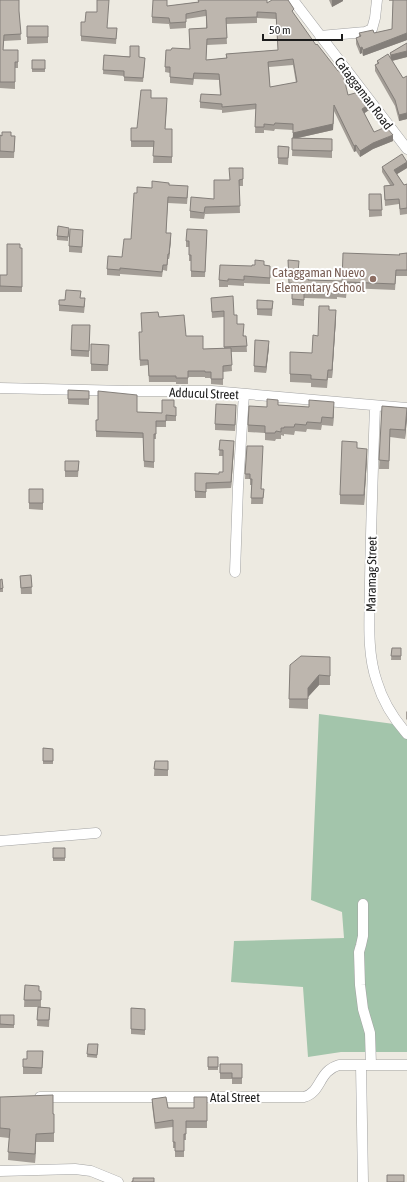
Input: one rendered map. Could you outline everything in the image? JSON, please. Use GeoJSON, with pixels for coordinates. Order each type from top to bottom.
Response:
{"type":"FeatureCollection","features":[{"type":"Feature","properties":{"kind":"street","name":"Cataggaman Road"},"geometry":{"type":"LineString","coordinates":[[292,0],[407,149]]}},
{"type":"Feature","properties":{"kind":"street"},"geometry":{"type":"LineString","coordinates":[[320,36],[365,32],[372,29],[377,0]]}},
{"type":"Feature","properties":{"kind":"street","name":"Adducul Street"},"geometry":{"type":"LineString","coordinates":[[0,388],[212,391],[407,408]]}},
{"type":"Feature","properties":{"kind":"street"},"geometry":{"type":"LineString","coordinates":[[235,572],[238,487],[244,394]]}},
{"type":"Feature","properties":{"kind":"street","name":"Maramag Street"},"geometry":{"type":"LineString","coordinates":[[376,406],[370,551],[371,652],[377,681],[385,703],[396,722],[407,734]]}},
{"type":"Feature","properties":{"kind":"street"},"geometry":{"type":"LineString","coordinates":[[0,841],[96,833]]}},
{"type":"Feature","properties":{"kind":"street"},"geometry":{"type":"LineString","coordinates":[[363,904],[363,936],[358,952],[363,1009],[370,1034],[366,1065],[363,1182]]}},
{"type":"Feature","properties":{"kind":"street","name":"Atal Street"},"geometry":{"type":"LineString","coordinates":[[30,1097],[304,1097],[310,1095],[315,1090],[325,1073],[332,1067],[339,1065],[407,1064]]}},
{"type":"Feature","properties":{"kind":"street"},"geometry":{"type":"LineString","coordinates":[[0,1171],[75,1169],[91,1171],[118,1182]]}},
{"type":"Feature","properties":{"kind":"green space"},"geometry":{"type":"Polygon","coordinates":[[[319,714],[394,724],[407,739],[407,1052],[341,1052],[308,1057],[303,987],[231,982],[234,941],[344,938],[342,912],[311,900],[319,714]]]}},
{"type":"Feature","properties":{"kind":"building"},"geometry":{"type":"Polygon","coordinates":[[[0,0],[19,0],[21,34],[4,35],[3,50],[18,50],[18,62],[15,62],[15,82],[0,82],[0,0]]]}},
{"type":"Feature","properties":{"kind":"building"},"geometry":{"type":"Polygon","coordinates":[[[97,0],[109,0],[107,28],[117,28],[116,39],[81,36],[81,22],[85,22],[86,12],[97,12],[97,0]]]}},
{"type":"Feature","properties":{"kind":"building"},"geometry":{"type":"Polygon","coordinates":[[[153,0],[167,0],[167,6],[199,2],[198,0],[267,0],[267,3],[272,0],[288,0],[294,9],[292,11],[316,45],[317,44],[338,71],[342,70],[348,95],[359,92],[369,104],[362,109],[374,132],[386,127],[393,135],[373,143],[360,151],[356,145],[354,146],[334,105],[333,124],[293,133],[293,124],[275,123],[274,125],[264,124],[264,127],[255,127],[256,104],[222,107],[222,104],[200,102],[201,94],[221,95],[219,74],[194,73],[193,79],[170,77],[170,67],[165,67],[166,50],[171,50],[172,48],[190,49],[189,29],[207,28],[206,10],[186,14],[186,22],[170,23],[169,18],[152,17],[153,0]],[[257,12],[257,17],[226,18],[227,38],[207,39],[206,60],[227,58],[226,54],[278,50],[276,13],[257,12]],[[293,59],[268,62],[270,87],[297,82],[293,59]]]}},
{"type":"Feature","properties":{"kind":"building"},"geometry":{"type":"Polygon","coordinates":[[[393,0],[407,0],[407,33],[363,50],[362,47],[360,48],[356,38],[361,36],[359,33],[373,30],[374,33],[392,29],[393,0]]]}},
{"type":"Feature","properties":{"kind":"building"},"geometry":{"type":"Polygon","coordinates":[[[27,26],[48,26],[48,37],[27,37],[27,26]]]}},
{"type":"Feature","properties":{"kind":"building"},"geometry":{"type":"Polygon","coordinates":[[[407,43],[407,51],[391,55],[390,53],[407,43]]]}},
{"type":"Feature","properties":{"kind":"building"},"geometry":{"type":"Polygon","coordinates":[[[130,46],[139,46],[139,57],[145,58],[143,78],[124,77],[124,71],[103,70],[104,55],[130,57],[130,46]]]}},
{"type":"Feature","properties":{"kind":"building"},"geometry":{"type":"Polygon","coordinates":[[[388,54],[403,78],[407,76],[407,113],[399,115],[395,100],[375,65],[379,63],[377,61],[388,54]]]}},
{"type":"Feature","properties":{"kind":"building"},"geometry":{"type":"Polygon","coordinates":[[[32,60],[45,60],[45,69],[32,69],[32,60]]]}},
{"type":"Feature","properties":{"kind":"building"},"geometry":{"type":"Polygon","coordinates":[[[141,90],[151,90],[151,98],[167,98],[165,129],[172,129],[172,157],[153,156],[154,141],[131,141],[131,128],[137,128],[141,90]]]}},
{"type":"Feature","properties":{"kind":"building"},"geometry":{"type":"Polygon","coordinates":[[[2,132],[11,132],[11,136],[15,136],[14,152],[0,151],[0,135],[2,136],[2,132]]]}},
{"type":"Feature","properties":{"kind":"building"},"geometry":{"type":"Polygon","coordinates":[[[292,138],[332,139],[332,151],[292,150],[292,138]]]}},
{"type":"Feature","properties":{"kind":"building"},"geometry":{"type":"Polygon","coordinates":[[[278,146],[289,147],[288,158],[278,158],[278,146]]]}},
{"type":"Feature","properties":{"kind":"building"},"geometry":{"type":"Polygon","coordinates":[[[402,154],[407,162],[394,170],[404,185],[407,184],[407,208],[400,209],[399,199],[385,200],[384,186],[394,185],[382,167],[402,154]]]}},
{"type":"Feature","properties":{"kind":"building"},"geometry":{"type":"Polygon","coordinates":[[[229,168],[243,168],[243,179],[239,180],[240,206],[205,207],[204,213],[190,211],[191,197],[214,199],[214,180],[230,180],[229,168]]]}},
{"type":"Feature","properties":{"kind":"building"},"geometry":{"type":"Polygon","coordinates":[[[152,181],[169,183],[169,185],[188,186],[187,198],[168,197],[166,233],[171,233],[167,265],[163,265],[162,272],[120,268],[120,270],[107,269],[108,256],[122,257],[124,239],[131,239],[134,193],[137,193],[137,187],[152,188],[152,181]]]}},
{"type":"Feature","properties":{"kind":"building"},"geometry":{"type":"Polygon","coordinates":[[[369,194],[381,194],[382,210],[369,210],[369,194]]]}},
{"type":"Feature","properties":{"kind":"building"},"geometry":{"type":"Polygon","coordinates":[[[58,226],[69,228],[68,237],[57,236],[58,226]]]}},
{"type":"Feature","properties":{"kind":"building"},"geometry":{"type":"Polygon","coordinates":[[[70,229],[83,230],[82,247],[69,246],[70,229]]]}},
{"type":"Feature","properties":{"kind":"building"},"geometry":{"type":"Polygon","coordinates":[[[187,229],[207,230],[205,272],[191,271],[189,241],[186,241],[187,229]]]}},
{"type":"Feature","properties":{"kind":"building"},"geometry":{"type":"Polygon","coordinates":[[[7,244],[20,244],[20,248],[22,248],[22,287],[0,286],[0,275],[7,275],[7,244]]]}},
{"type":"Feature","properties":{"kind":"building"},"geometry":{"type":"Polygon","coordinates":[[[343,253],[400,255],[399,254],[407,253],[407,270],[396,270],[395,284],[347,282],[346,292],[304,292],[304,300],[292,299],[292,283],[289,283],[288,260],[299,261],[298,272],[309,272],[308,280],[342,281],[343,253]]]}},
{"type":"Feature","properties":{"kind":"building"},"geometry":{"type":"Polygon","coordinates":[[[255,260],[264,261],[264,265],[270,266],[270,278],[244,276],[244,280],[219,280],[220,265],[252,266],[255,265],[255,260]]]}},
{"type":"Feature","properties":{"kind":"building"},"geometry":{"type":"Polygon","coordinates":[[[66,290],[81,291],[80,298],[85,298],[84,307],[59,305],[59,300],[65,300],[66,290]]]}},
{"type":"Feature","properties":{"kind":"building"},"geometry":{"type":"Polygon","coordinates":[[[233,296],[234,315],[237,315],[237,324],[244,324],[243,336],[246,336],[247,346],[224,347],[224,311],[212,312],[211,298],[233,296]]]}},
{"type":"Feature","properties":{"kind":"building"},"geometry":{"type":"Polygon","coordinates":[[[257,300],[273,301],[272,309],[257,309],[257,300]]]}},
{"type":"Feature","properties":{"kind":"building"},"geometry":{"type":"Polygon","coordinates":[[[319,306],[329,306],[329,310],[336,310],[332,370],[328,370],[327,380],[311,379],[311,375],[290,374],[290,352],[312,353],[313,335],[318,336],[319,306]]]}},
{"type":"Feature","properties":{"kind":"building"},"geometry":{"type":"Polygon","coordinates":[[[158,312],[159,317],[184,315],[186,336],[203,336],[203,349],[231,348],[232,365],[223,366],[223,379],[211,379],[211,372],[205,371],[188,371],[188,378],[176,378],[176,376],[149,376],[148,360],[140,360],[139,332],[142,332],[141,313],[158,312]]]}},
{"type":"Feature","properties":{"kind":"building"},"geometry":{"type":"Polygon","coordinates":[[[72,325],[90,325],[89,351],[71,350],[72,325]]]}},
{"type":"Feature","properties":{"kind":"building"},"geometry":{"type":"Polygon","coordinates":[[[255,340],[269,341],[266,367],[254,366],[255,340]]]}},
{"type":"Feature","properties":{"kind":"building"},"geometry":{"type":"Polygon","coordinates":[[[91,344],[109,345],[108,365],[91,364],[91,344]]]}},
{"type":"Feature","properties":{"kind":"building"},"geometry":{"type":"Polygon","coordinates":[[[68,390],[89,391],[89,399],[68,399],[68,390]]]}},
{"type":"Feature","properties":{"kind":"building"},"geometry":{"type":"Polygon","coordinates":[[[98,391],[137,395],[137,412],[162,413],[162,400],[174,400],[176,416],[166,415],[166,421],[156,421],[156,434],[154,434],[154,462],[144,461],[143,433],[96,431],[96,420],[98,420],[98,391]]]}},
{"type":"Feature","properties":{"kind":"building"},"geometry":{"type":"Polygon","coordinates":[[[267,399],[278,400],[278,405],[309,407],[309,400],[334,402],[333,418],[322,417],[321,423],[307,422],[306,425],[295,424],[294,427],[281,428],[281,432],[276,431],[275,433],[265,433],[265,426],[248,425],[249,406],[267,407],[267,399]]]}},
{"type":"Feature","properties":{"kind":"building"},"geometry":{"type":"Polygon","coordinates":[[[216,404],[236,405],[235,425],[215,424],[216,404]]]}},
{"type":"Feature","properties":{"kind":"building"},"geometry":{"type":"Polygon","coordinates":[[[382,406],[407,408],[405,430],[390,429],[389,461],[379,460],[382,406]]]}},
{"type":"Feature","properties":{"kind":"building"},"geometry":{"type":"Polygon","coordinates":[[[220,440],[234,441],[231,482],[206,483],[206,492],[195,491],[195,473],[219,474],[219,472],[223,472],[223,450],[219,450],[220,440]]]}},
{"type":"Feature","properties":{"kind":"building"},"geometry":{"type":"Polygon","coordinates":[[[342,441],[357,442],[357,448],[367,449],[364,495],[340,495],[342,441]]]}},
{"type":"Feature","properties":{"kind":"building"},"geometry":{"type":"Polygon","coordinates":[[[247,446],[263,446],[261,489],[264,489],[263,498],[251,498],[252,479],[250,479],[250,474],[245,474],[247,446]]]}},
{"type":"Feature","properties":{"kind":"building"},"geometry":{"type":"Polygon","coordinates":[[[65,461],[79,461],[78,471],[65,471],[65,461]]]}},
{"type":"Feature","properties":{"kind":"building"},"geometry":{"type":"Polygon","coordinates":[[[29,489],[43,489],[43,503],[29,503],[29,489]]]}},
{"type":"Feature","properties":{"kind":"building"},"geometry":{"type":"Polygon","coordinates":[[[31,575],[32,587],[21,588],[20,576],[31,575]]]}},
{"type":"Feature","properties":{"kind":"building"},"geometry":{"type":"Polygon","coordinates":[[[2,579],[3,588],[0,589],[0,580],[2,579]]]}},
{"type":"Feature","properties":{"kind":"building"},"geometry":{"type":"Polygon","coordinates":[[[392,648],[401,648],[401,656],[391,656],[392,648]]]}},
{"type":"Feature","properties":{"kind":"building"},"geometry":{"type":"Polygon","coordinates":[[[301,656],[330,657],[330,676],[319,675],[308,688],[308,699],[289,699],[290,665],[301,656]]]}},
{"type":"Feature","properties":{"kind":"building"},"geometry":{"type":"Polygon","coordinates":[[[43,748],[53,749],[53,761],[43,761],[43,748]]]}},
{"type":"Feature","properties":{"kind":"building"},"geometry":{"type":"Polygon","coordinates":[[[155,761],[168,761],[168,770],[154,769],[155,761]]]}},
{"type":"Feature","properties":{"kind":"building"},"geometry":{"type":"Polygon","coordinates":[[[53,848],[65,848],[65,858],[53,858],[53,848]]]}},
{"type":"Feature","properties":{"kind":"building"},"geometry":{"type":"Polygon","coordinates":[[[25,985],[39,986],[39,991],[41,991],[41,1000],[24,1000],[25,985]]]}},
{"type":"Feature","properties":{"kind":"building"},"geometry":{"type":"Polygon","coordinates":[[[38,1007],[50,1008],[49,1020],[37,1020],[38,1007]]]}},
{"type":"Feature","properties":{"kind":"building"},"geometry":{"type":"Polygon","coordinates":[[[131,1008],[145,1009],[145,1030],[131,1029],[131,1008]]]}},
{"type":"Feature","properties":{"kind":"building"},"geometry":{"type":"Polygon","coordinates":[[[0,1015],[14,1015],[14,1025],[0,1024],[0,1015]]]}},
{"type":"Feature","properties":{"kind":"building"},"geometry":{"type":"Polygon","coordinates":[[[88,1044],[98,1044],[97,1055],[87,1054],[88,1044]]]}},
{"type":"Feature","properties":{"kind":"building"},"geometry":{"type":"Polygon","coordinates":[[[27,1051],[43,1051],[42,1068],[23,1067],[23,1059],[27,1059],[27,1051]]]}},
{"type":"Feature","properties":{"kind":"building"},"geometry":{"type":"Polygon","coordinates":[[[208,1057],[218,1057],[218,1067],[208,1067],[208,1057]]]}},
{"type":"Feature","properties":{"kind":"building"},"geometry":{"type":"Polygon","coordinates":[[[220,1064],[242,1064],[242,1078],[232,1078],[232,1073],[220,1073],[220,1064]]]}},
{"type":"Feature","properties":{"kind":"building"},"geometry":{"type":"Polygon","coordinates":[[[53,1095],[54,1133],[36,1134],[35,1154],[8,1152],[10,1129],[0,1128],[0,1097],[53,1095]]]}},
{"type":"Feature","properties":{"kind":"building"},"geometry":{"type":"Polygon","coordinates":[[[166,1097],[168,1108],[194,1108],[194,1097],[207,1097],[207,1121],[186,1121],[184,1151],[175,1151],[175,1142],[173,1142],[173,1120],[155,1123],[152,1099],[166,1097]]]}},
{"type":"Feature","properties":{"kind":"building"},"geometry":{"type":"Polygon","coordinates":[[[387,1175],[404,1175],[404,1182],[387,1182],[387,1175]]]}},
{"type":"Feature","properties":{"kind":"building"},"geometry":{"type":"Polygon","coordinates":[[[133,1178],[154,1178],[154,1182],[132,1182],[133,1178]]]}},
{"type":"Feature","properties":{"kind":"place","name":"Cataggaman Nuevo Elementary School"},"geometry":{"type":"Point","coordinates":[373,279]}}]}
